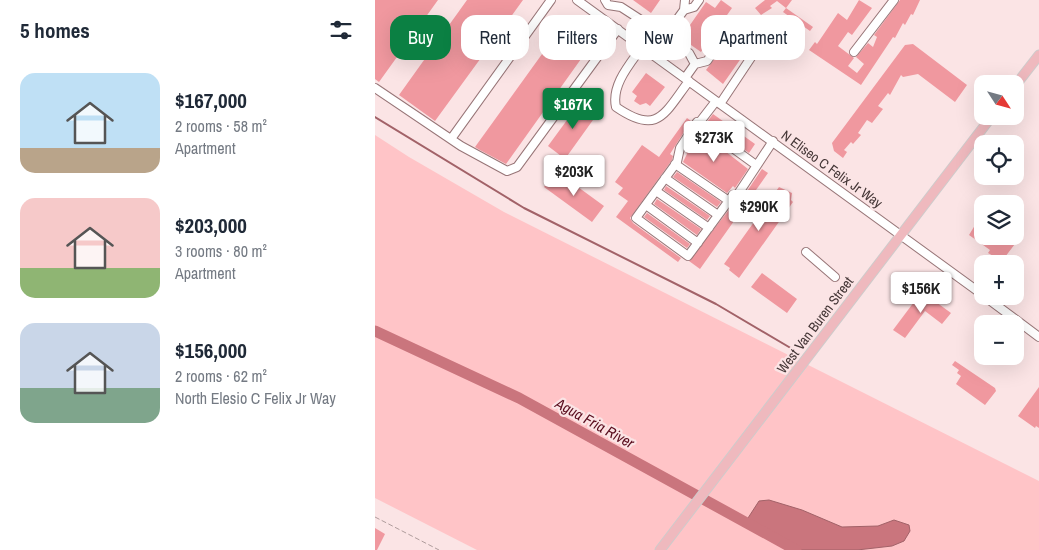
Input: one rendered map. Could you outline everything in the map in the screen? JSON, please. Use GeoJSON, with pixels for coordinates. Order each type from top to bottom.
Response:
{"type":"FeatureCollection","features":[{"type":"Feature","properties":{"kind":"main road"},"geometry":{"type":"LineString","coordinates":[[1024,75],[1039,55]]}},
{"type":"Feature","properties":{"kind":"main road","name":"West Van Buren Street"},"geometry":{"type":"LineString","coordinates":[[660,550],[985,125]]}},
{"type":"Feature","properties":{"kind":"street"},"geometry":{"type":"LineString","coordinates":[[451,139],[551,0]]}},
{"type":"Feature","properties":{"kind":"street","name":"N Eliseo C Felix Jr Way"},"geometry":{"type":"LineString","coordinates":[[577,0],[597,15]]}},
{"type":"Feature","properties":{"kind":"street"},"geometry":{"type":"LineString","coordinates":[[680,15],[684,10],[685,0]]}},
{"type":"Feature","properties":{"kind":"street"},"geometry":{"type":"LineString","coordinates":[[684,10],[694,7],[699,0]]}},
{"type":"Feature","properties":{"kind":"street"},"geometry":{"type":"LineString","coordinates":[[854,52],[894,0]]}},
{"type":"Feature","properties":{"kind":"street"},"geometry":{"type":"LineString","coordinates":[[601,15],[607,2],[621,7],[633,15]]}},
{"type":"Feature","properties":{"kind":"street"},"geometry":{"type":"LineString","coordinates":[[636,60],[617,87],[614,100],[616,107],[634,120],[647,121],[663,117],[695,64],[707,60],[733,24],[760,44],[718,102],[680,148],[675,164],[636,218],[688,256],[733,195],[736,196],[773,141]]}},
{"type":"Feature","properties":{"kind":"street"},"geometry":{"type":"LineString","coordinates":[[375,88],[451,139],[507,171],[514,170],[618,29]]}},
{"type":"Feature","properties":{"kind":"street","name":"N Eliseo C Felix Jr Way"},"geometry":{"type":"LineString","coordinates":[[618,29],[626,35]]}},
{"type":"Feature","properties":{"kind":"street"},"geometry":{"type":"LineString","coordinates":[[691,57],[695,64]]}},
{"type":"Feature","properties":{"kind":"street","name":"N Eliseo C Felix Jr Way"},"geometry":{"type":"LineString","coordinates":[[660,60],[974,289]]}},
{"type":"Feature","properties":{"kind":"street"},"geometry":{"type":"LineString","coordinates":[[699,123],[756,165]]}},
{"type":"Feature","properties":{"kind":"street"},"geometry":{"type":"LineString","coordinates":[[675,164],[729,201]]}},
{"type":"Feature","properties":{"kind":"street"},"geometry":{"type":"LineString","coordinates":[[665,178],[718,215]]}},
{"type":"Feature","properties":{"kind":"street"},"geometry":{"type":"LineString","coordinates":[[656,191],[709,228]]}},
{"type":"Feature","properties":{"kind":"street"},"geometry":{"type":"LineString","coordinates":[[646,205],[698,243]]}},
{"type":"Feature","properties":{"kind":"street"},"geometry":{"type":"LineString","coordinates":[[806,252],[835,277]]}},
{"type":"Feature","properties":{"kind":"street","name":"N Eliseo C Felix Jr Way"},"geometry":{"type":"LineString","coordinates":[[995,305],[1039,337]]}},
{"type":"Feature","properties":{"kind":"path"},"geometry":{"type":"LineString","coordinates":[[375,517],[439,550]]}},
{"type":"Feature","properties":{"kind":"shaded area"},"geometry":{"type":"Polygon","coordinates":[[[375,135],[504,212],[1039,481],[1039,550],[477,550],[375,498],[375,135]]]}},
{"type":"Feature","properties":{"kind":"shaded area"},"geometry":{"type":"Polygon","coordinates":[[[769,500],[802,510],[842,527],[878,526],[894,520],[909,525],[910,531],[904,541],[892,546],[857,550],[794,550],[752,523],[748,518],[759,501],[769,500]]]}},
{"type":"Feature","properties":{"kind":"building"},"geometry":{"type":"Polygon","coordinates":[[[375,0],[438,0],[427,15],[390,15],[390,60],[395,60],[379,82],[375,79],[375,0]]]}},
{"type":"Feature","properties":{"kind":"building"},"geometry":{"type":"Polygon","coordinates":[[[467,0],[523,0],[512,15],[461,15],[461,60],[479,60],[435,121],[399,95],[424,60],[451,60],[451,22],[467,0]]]}},
{"type":"Feature","properties":{"kind":"building"},"geometry":{"type":"Polygon","coordinates":[[[633,0],[660,0],[651,13],[633,0]]]}},
{"type":"Feature","properties":{"kind":"building"},"geometry":{"type":"Polygon","coordinates":[[[721,0],[732,8],[727,15],[701,15],[701,52],[691,45],[691,24],[706,2],[715,8],[721,0]]]}},
{"type":"Feature","properties":{"kind":"building"},"geometry":{"type":"Polygon","coordinates":[[[765,0],[792,0],[786,8],[777,1],[770,6],[772,8],[761,15],[755,8],[765,0]]]}},
{"type":"Feature","properties":{"kind":"building"},"geometry":{"type":"Polygon","coordinates":[[[859,0],[872,8],[852,35],[848,32],[838,46],[854,58],[848,66],[857,73],[864,64],[856,57],[868,43],[873,47],[877,37],[874,35],[900,0],[920,0],[913,15],[911,14],[905,25],[903,23],[895,38],[893,37],[861,85],[809,50],[815,42],[817,44],[838,13],[847,20],[859,0]]]}},
{"type":"Feature","properties":{"kind":"building"},"geometry":{"type":"Polygon","coordinates":[[[786,8],[796,15],[787,15],[783,12],[786,8]]]}},
{"type":"Feature","properties":{"kind":"building"},"geometry":{"type":"Polygon","coordinates":[[[805,21],[813,27],[810,31],[805,27],[805,21]]]}},
{"type":"Feature","properties":{"kind":"building"},"geometry":{"type":"Polygon","coordinates":[[[913,44],[967,85],[955,102],[918,74],[903,77],[901,75],[890,95],[888,93],[878,106],[883,109],[872,123],[867,120],[858,133],[861,135],[844,150],[847,152],[843,158],[834,151],[832,143],[905,45],[913,44]]]}},
{"type":"Feature","properties":{"kind":"building"},"geometry":{"type":"Polygon","coordinates":[[[539,58],[539,60],[580,60],[506,164],[475,147],[539,58]]]}},
{"type":"Feature","properties":{"kind":"building"},"geometry":{"type":"Polygon","coordinates":[[[714,60],[740,60],[723,84],[706,70],[714,60]]]}},
{"type":"Feature","properties":{"kind":"building"},"geometry":{"type":"Polygon","coordinates":[[[646,73],[665,87],[650,106],[646,103],[640,105],[634,101],[637,96],[632,92],[646,73]]]}},
{"type":"Feature","properties":{"kind":"building"},"geometry":{"type":"Polygon","coordinates":[[[581,101],[598,113],[565,159],[548,146],[581,101]]]}},
{"type":"Feature","properties":{"kind":"building"},"geometry":{"type":"Polygon","coordinates":[[[713,114],[755,144],[749,153],[707,122],[713,114]]]}},
{"type":"Feature","properties":{"kind":"building"},"geometry":{"type":"Polygon","coordinates":[[[687,118],[691,121],[670,154],[673,156],[672,160],[630,218],[633,223],[681,258],[678,262],[616,217],[628,201],[618,194],[623,188],[615,182],[642,145],[659,157],[687,118]]]}},
{"type":"Feature","properties":{"kind":"building"},"geometry":{"type":"Polygon","coordinates":[[[698,130],[748,169],[735,188],[733,186],[727,193],[683,162],[687,154],[685,150],[698,130]]]}},
{"type":"Feature","properties":{"kind":"building"},"geometry":{"type":"Polygon","coordinates":[[[762,169],[768,173],[700,269],[689,261],[735,202],[738,203],[741,200],[762,169]]]}},
{"type":"Feature","properties":{"kind":"building"},"geometry":{"type":"Polygon","coordinates":[[[556,171],[604,206],[592,222],[544,187],[556,171]]]}},
{"type":"Feature","properties":{"kind":"building"},"geometry":{"type":"Polygon","coordinates":[[[677,172],[721,202],[717,207],[673,177],[677,172]]]}},
{"type":"Feature","properties":{"kind":"building"},"geometry":{"type":"Polygon","coordinates":[[[666,186],[710,216],[707,220],[664,190],[666,186]]]}},
{"type":"Feature","properties":{"kind":"building"},"geometry":{"type":"Polygon","coordinates":[[[779,187],[792,193],[791,200],[793,202],[739,278],[724,264],[779,187]]]}},
{"type":"Feature","properties":{"kind":"building"},"geometry":{"type":"Polygon","coordinates":[[[657,199],[701,229],[697,235],[654,204],[657,199]]]}},
{"type":"Feature","properties":{"kind":"building"},"geometry":{"type":"Polygon","coordinates":[[[647,213],[690,244],[687,248],[644,217],[647,213]]]}},
{"type":"Feature","properties":{"kind":"building"},"geometry":{"type":"Polygon","coordinates":[[[974,227],[974,239],[969,235],[974,227]]]}},
{"type":"Feature","properties":{"kind":"building"},"geometry":{"type":"Polygon","coordinates":[[[983,245],[1014,245],[1007,255],[992,255],[988,253],[990,250],[983,245]]]}},
{"type":"Feature","properties":{"kind":"building"},"geometry":{"type":"Polygon","coordinates":[[[762,273],[797,299],[787,313],[751,287],[762,273]]]}},
{"type":"Feature","properties":{"kind":"building"},"geometry":{"type":"Polygon","coordinates":[[[920,294],[925,294],[951,313],[942,324],[925,311],[905,338],[893,330],[920,294]]]}},
{"type":"Feature","properties":{"kind":"building"},"geometry":{"type":"Polygon","coordinates":[[[955,361],[995,388],[996,391],[985,405],[956,384],[961,376],[957,373],[959,370],[952,365],[955,361]]]}},
{"type":"Feature","properties":{"kind":"building"},"geometry":{"type":"Polygon","coordinates":[[[1039,387],[1039,428],[1036,426],[1035,428],[1018,416],[1039,387]]]}},
{"type":"Feature","properties":{"kind":"building"},"geometry":{"type":"Polygon","coordinates":[[[375,528],[385,534],[377,550],[375,550],[375,528]]]}},
{"type":"Feature","properties":{"kind":"waterway"},"geometry":{"type":"LineString","coordinates":[[375,117],[524,208],[716,304],[794,350]]}},
{"type":"Feature","properties":{"kind":"waterway","name":"Agua Fria River"},"geometry":{"type":"LineString","coordinates":[[375,331],[519,398],[796,550]]}}]}
